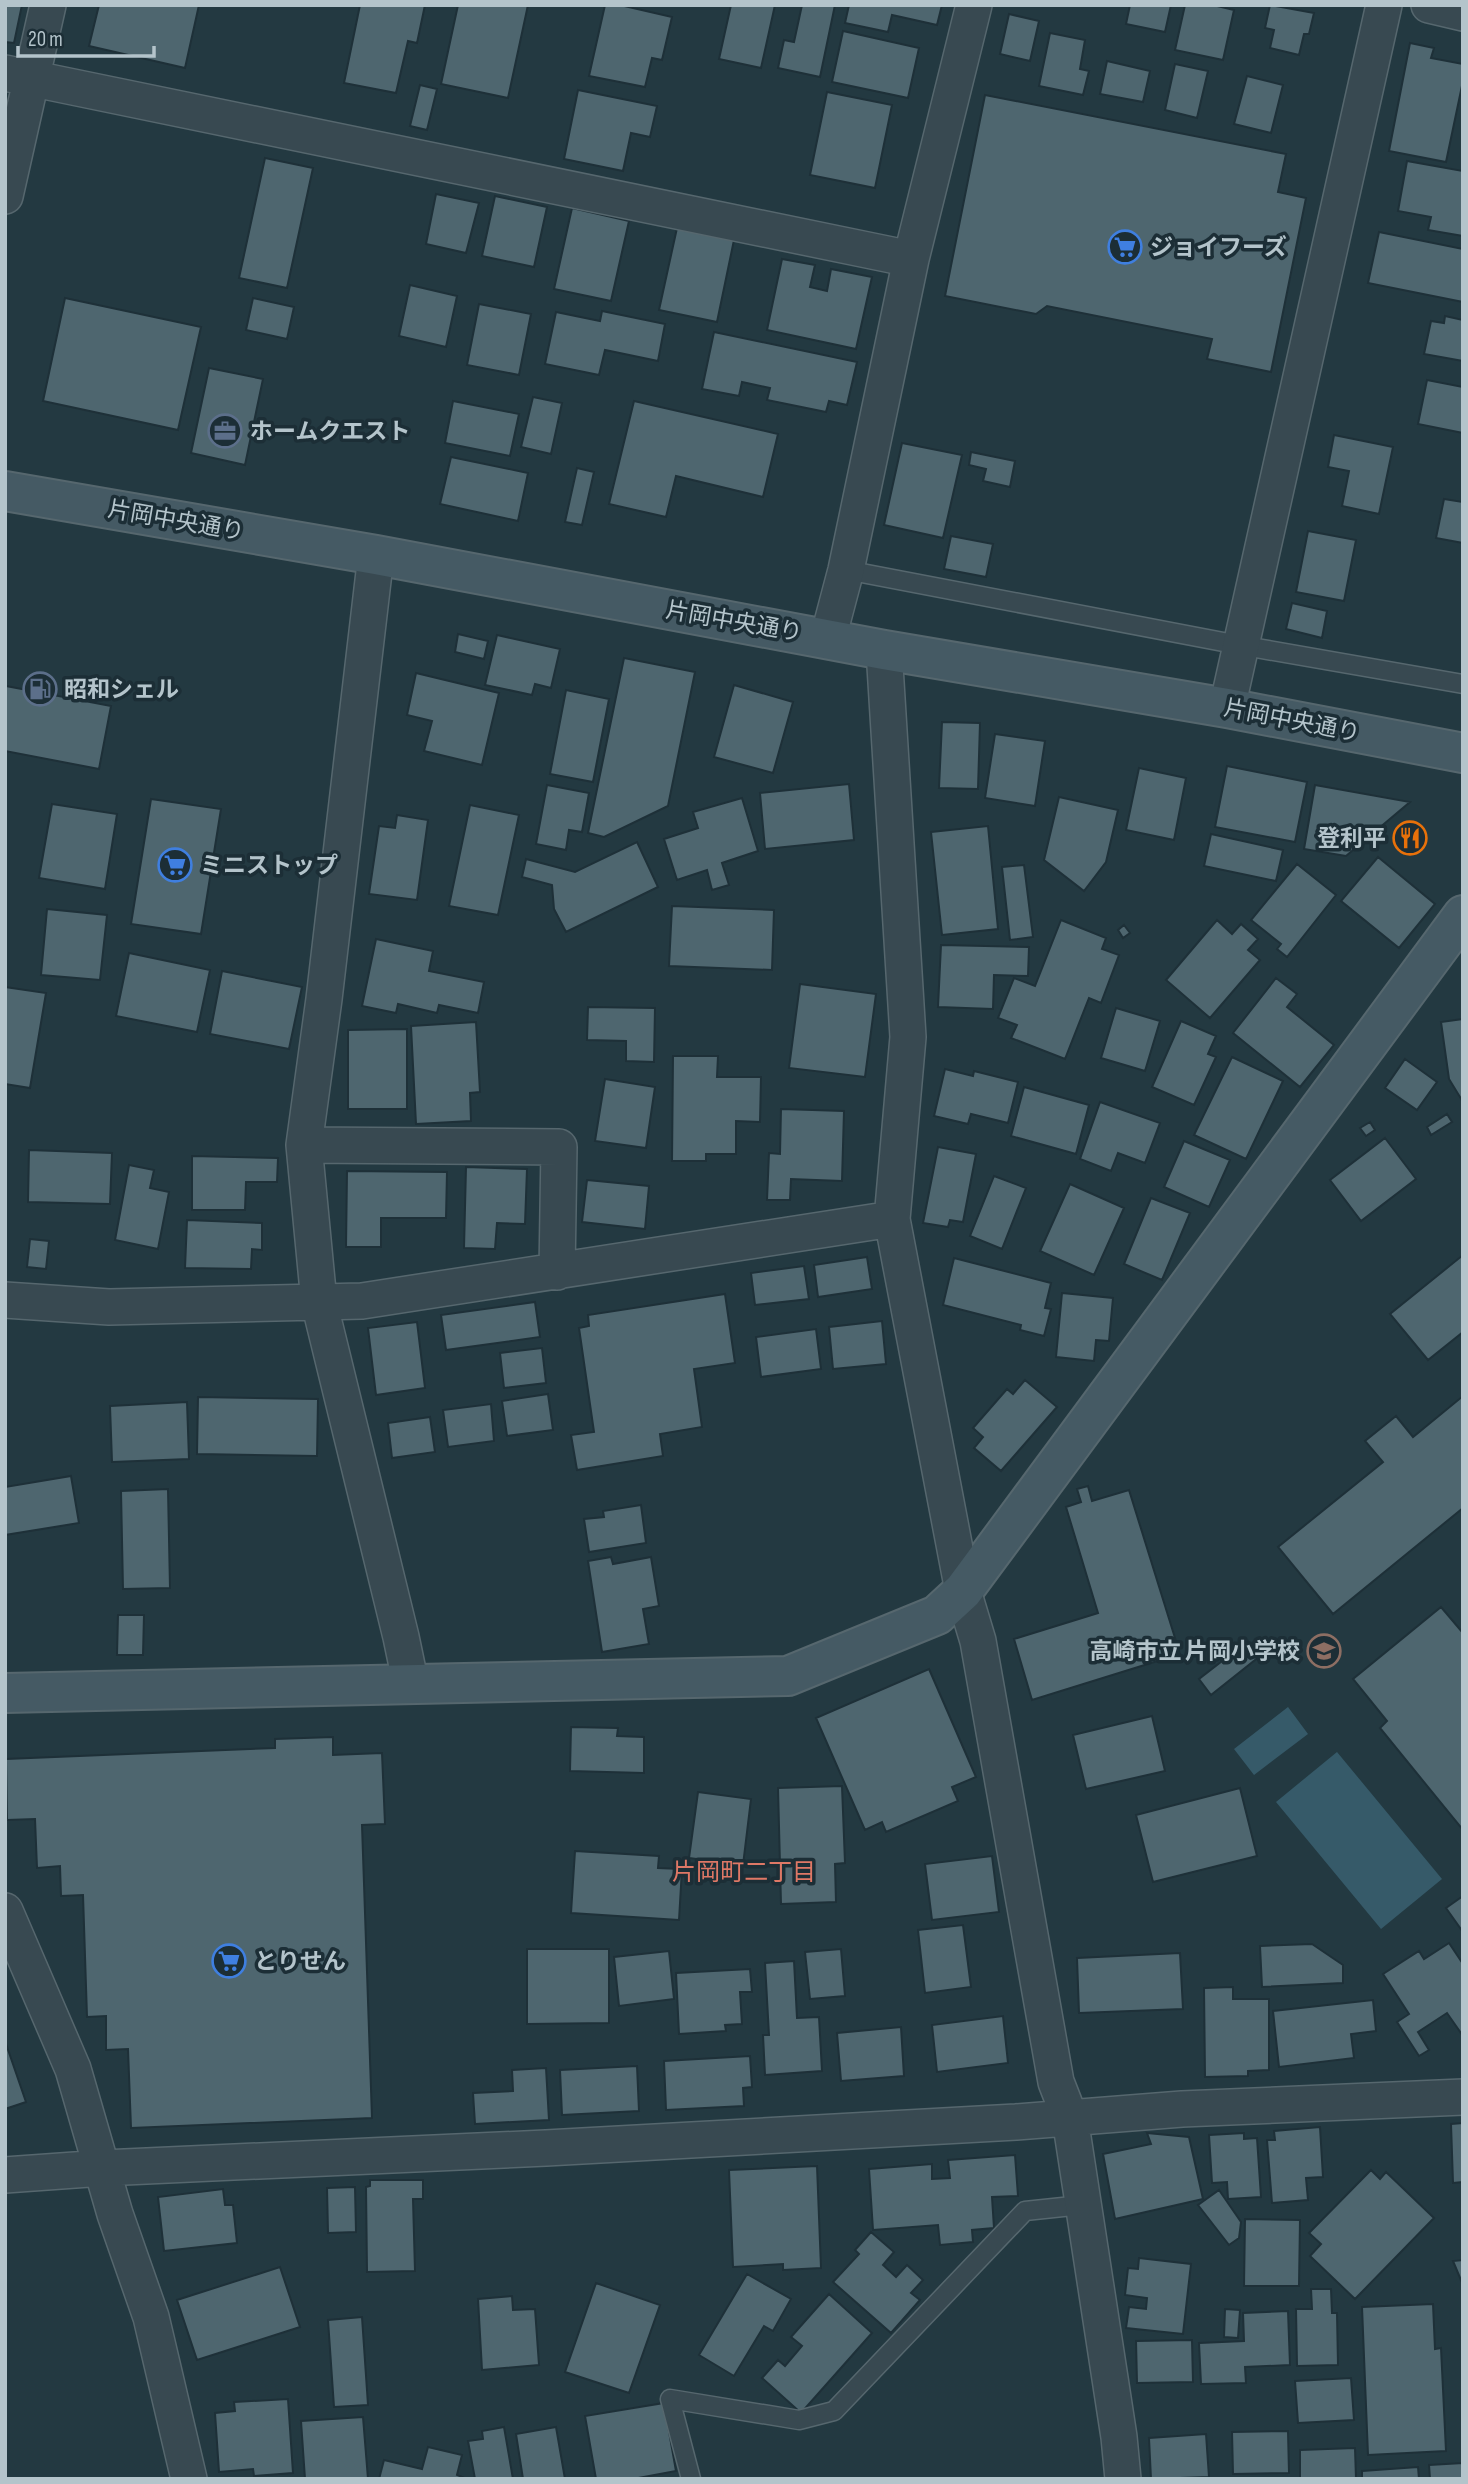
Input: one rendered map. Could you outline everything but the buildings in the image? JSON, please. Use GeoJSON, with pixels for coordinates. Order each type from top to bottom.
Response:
{"type":"FeatureCollection","features":[{"type":"Feature","properties":{"kind":"street"},"geometry":{"type":"LineString","coordinates":[[5,196],[19,76],[48,5]]}},
{"type":"Feature","properties":{"kind":"street"},"geometry":{"type":"LineString","coordinates":[[828,638],[846,570],[911,259],[974,5]]}},
{"type":"Feature","properties":{"kind":"street"},"geometry":{"type":"LineString","coordinates":[[1227,708],[1384,5]]}},
{"type":"Feature","properties":{"kind":"street"},"geometry":{"type":"LineString","coordinates":[[1429,5],[1463,13]]}},
{"type":"Feature","properties":{"kind":"street"},"geometry":{"type":"LineString","coordinates":[[19,76],[911,259]]}},
{"type":"Feature","properties":{"kind":"street","name":"片岡中央通り"},"geometry":{"type":"LineString","coordinates":[[5,491],[376,555],[884,650],[1227,708],[1463,753]]}},
{"type":"Feature","properties":{"kind":"street"},"geometry":{"type":"LineString","coordinates":[[376,555],[324,999],[304,1145],[319,1302],[411,1685]]}},
{"type":"Feature","properties":{"kind":"street"},"geometry":{"type":"LineString","coordinates":[[884,650],[908,1037],[892,1219],[963,1591],[978,1641],[1056,2082],[1070,2118],[1119,2437],[1123,2479]]}},
{"type":"Feature","properties":{"kind":"street"},"geometry":{"type":"LineString","coordinates":[[5,1693],[788,1676],[937,1615],[963,1591],[1463,915]]}},
{"type":"Feature","properties":{"kind":"street"},"geometry":{"type":"LineString","coordinates":[[304,1145],[559,1147],[557,1272]]}},
{"type":"Feature","properties":{"kind":"street"},"geometry":{"type":"LineString","coordinates":[[5,1300],[109,1307],[362,1301],[892,1219]]}},
{"type":"Feature","properties":{"kind":"street"},"geometry":{"type":"LineString","coordinates":[[5,1911],[73,2069],[151,2318],[189,2479]]}},
{"type":"Feature","properties":{"kind":"street"},"geometry":{"type":"LineString","coordinates":[[5,2175],[103,2168],[546,2148],[1070,2118],[1182,2109],[1463,2097]]}},
{"type":"Feature","properties":{"kind":"lane"},"geometry":{"type":"LineString","coordinates":[[846,570],[1240,645],[1463,684]]}},
{"type":"Feature","properties":{"kind":"lane"},"geometry":{"type":"LineString","coordinates":[[691,2479],[670,2399],[799,2420],[834,2411],[1025,2211],[1082,2205]]}},
{"type":"Feature","properties":{"kind":"water"},"geometry":{"type":"Polygon","coordinates":[[[1288,1707],[1308,1734],[1254,1775],[1234,1749],[1288,1707]]]}},
{"type":"Feature","properties":{"kind":"water"},"geometry":{"type":"Polygon","coordinates":[[[1337,1752],[1442,1879],[1381,1929],[1276,1802],[1337,1752]]]}},
{"type":"Feature","properties":{"kind":"place","name":"ジョイフーズ"},"geometry":{"type":"Point","coordinates":[1125,247]}},
{"type":"Feature","properties":{"kind":"place","name":"ホームクエスト"},"geometry":{"type":"Point","coordinates":[225,431]}},
{"type":"Feature","properties":{"kind":"place","name":"昭和シェル"},"geometry":{"type":"Point","coordinates":[40,689]}},
{"type":"Feature","properties":{"kind":"place","name":"登利平"},"geometry":{"type":"Point","coordinates":[1410,838]}},
{"type":"Feature","properties":{"kind":"place","name":"ミニストップ"},"geometry":{"type":"Point","coordinates":[175,865]}},
{"type":"Feature","properties":{"kind":"place","name":"高崎市立 片岡小学校"},"geometry":{"type":"Point","coordinates":[1324,1651]}},
{"type":"Feature","properties":{"kind":"place","name":"とりせん"},"geometry":{"type":"Point","coordinates":[229,1961]}},
{"type":"Feature","properties":{"kind":"district","name":"片岡町二丁目"},"geometry":{"type":"Point","coordinates":[744,1872]}}]}
